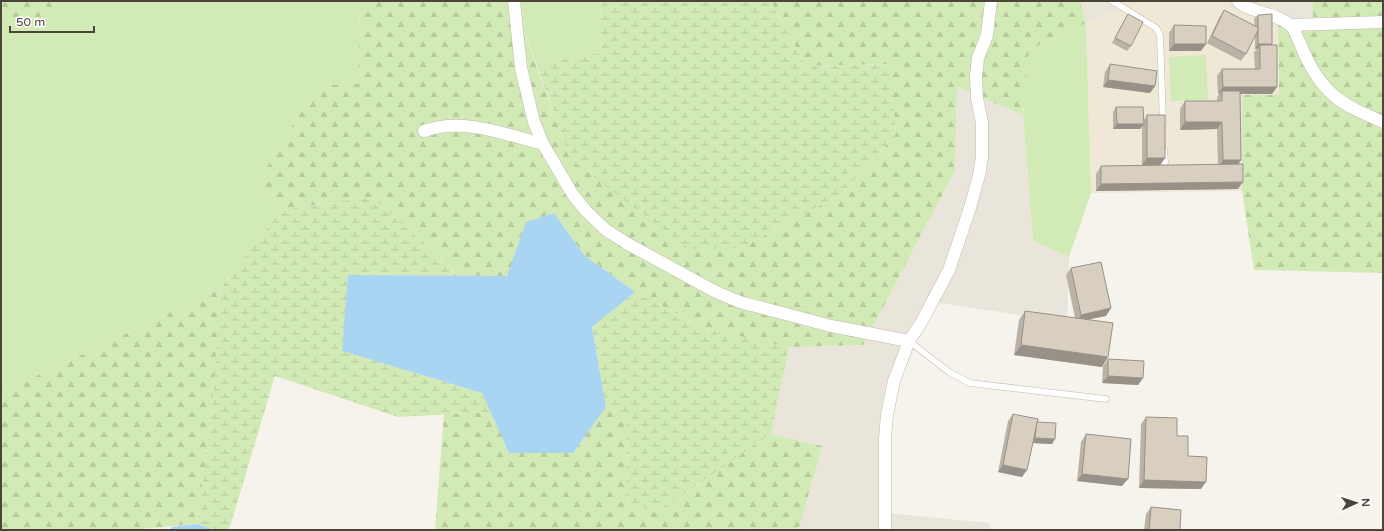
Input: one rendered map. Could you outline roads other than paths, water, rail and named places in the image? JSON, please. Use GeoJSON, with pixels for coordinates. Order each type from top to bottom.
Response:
{"type":"FeatureCollection","features":[{"type":"Feature","properties":{"kind":"street"},"geometry":{"type":"LineString","coordinates":[[514,1],[521,68],[534,122],[543,144],[573,195],[586,211],[606,230],[628,244],[716,292],[740,302],[832,326],[909,340]]}},
{"type":"Feature","properties":{"kind":"street"},"geometry":{"type":"LineString","coordinates":[[885,530],[885,438],[887,415],[894,381],[909,340],[949,270],[980,175],[982,157],[982,123],[977,98],[976,76],[978,58],[988,35],[991,1]]}},
{"type":"Feature","properties":{"kind":"street"},"geometry":{"type":"LineString","coordinates":[[1238,1],[1242,6],[1271,14],[1291,25],[1383,22]]}},
{"type":"Feature","properties":{"kind":"street"},"geometry":{"type":"LineString","coordinates":[[1291,25],[1314,74],[1323,87],[1350,108],[1383,122]]}},
{"type":"Feature","properties":{"kind":"street"},"geometry":{"type":"LineString","coordinates":[[424,131],[436,127],[464,125],[543,144]]}},
{"type":"Feature","properties":{"kind":"lane"},"geometry":{"type":"LineString","coordinates":[[1112,1],[1156,28],[1160,35],[1164,130]]}},
{"type":"Feature","properties":{"kind":"lane"},"geometry":{"type":"LineString","coordinates":[[1164,146],[1165,162]]}},
{"type":"Feature","properties":{"kind":"lane"},"geometry":{"type":"LineString","coordinates":[[909,340],[949,372],[970,383],[1106,399]]}},
{"type":"Feature","properties":{"kind":"water"},"geometry":{"type":"Polygon","coordinates":[[[554,213],[584,255],[635,292],[592,327],[606,407],[573,453],[509,453],[482,393],[342,351],[348,275],[507,276],[526,222],[554,213]]]}},
{"type":"Feature","properties":{"kind":"water"},"geometry":{"type":"Polygon","coordinates":[[[197,524],[215,530],[171,530],[171,527],[197,524]]]}}]}
